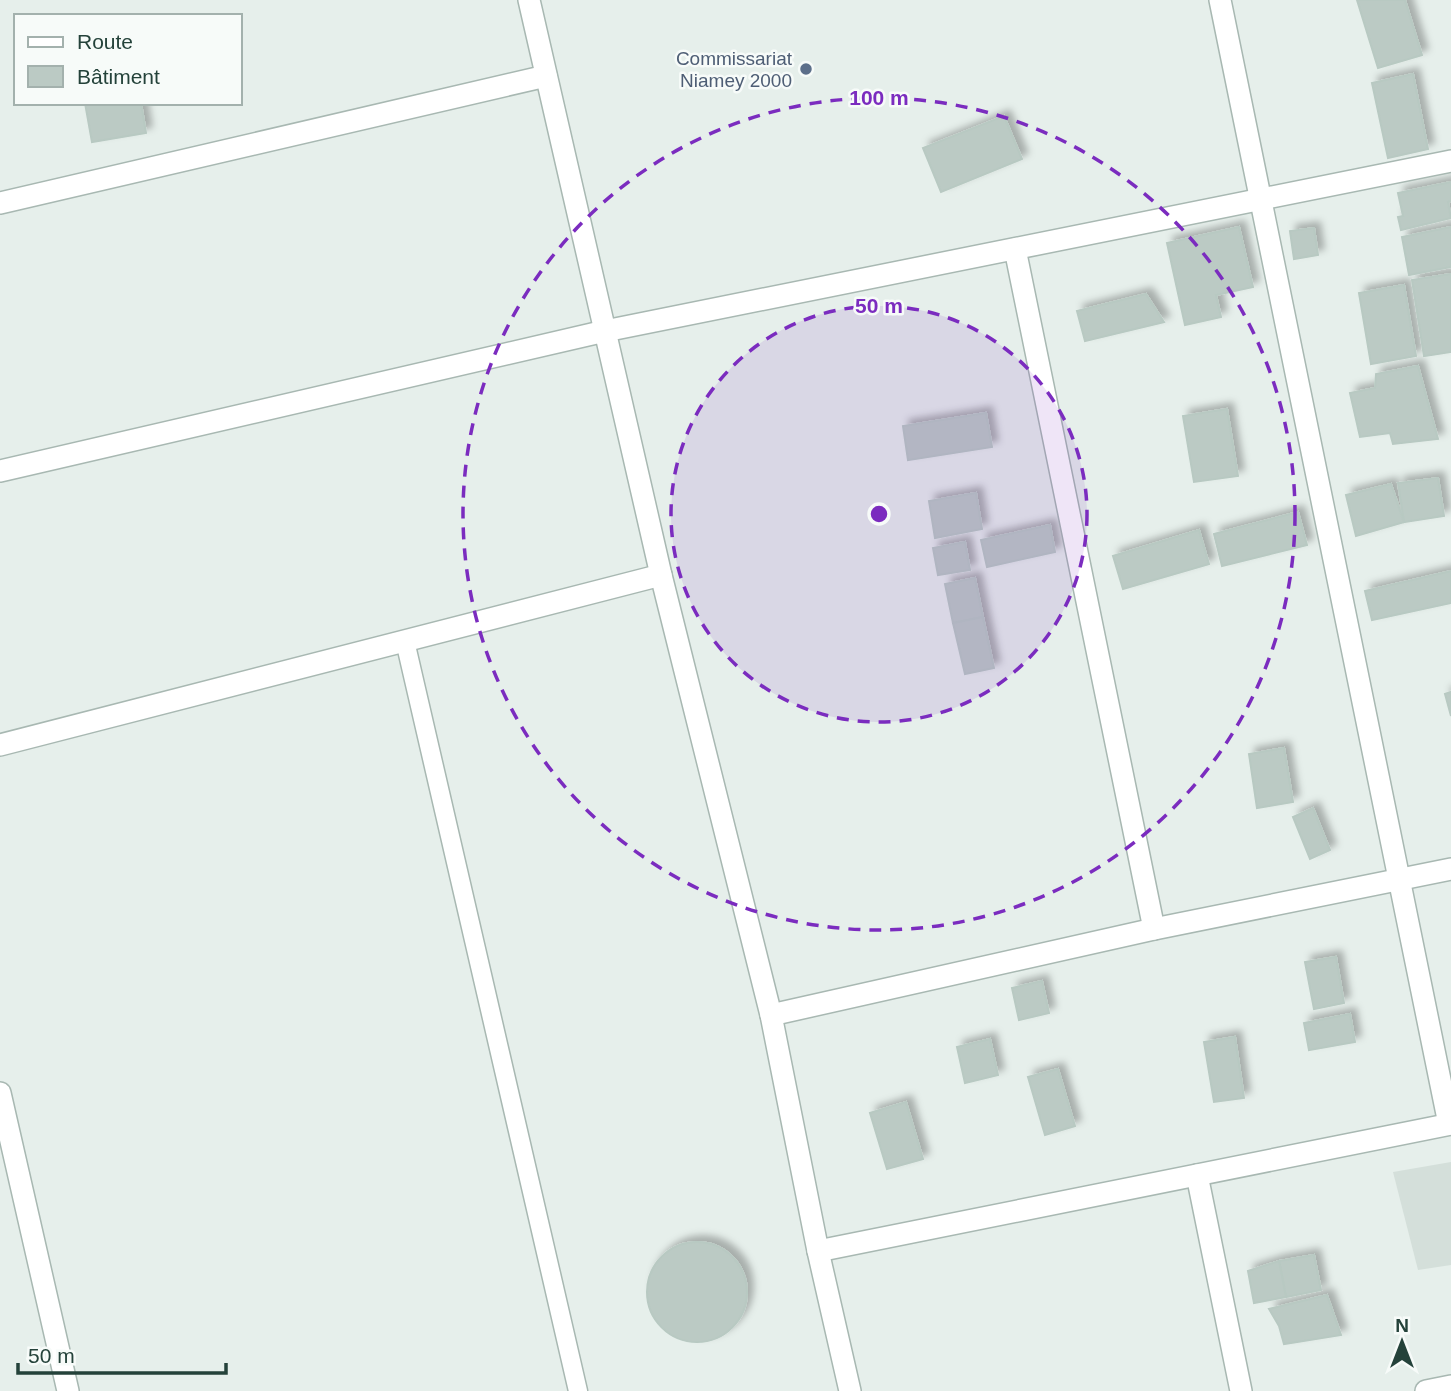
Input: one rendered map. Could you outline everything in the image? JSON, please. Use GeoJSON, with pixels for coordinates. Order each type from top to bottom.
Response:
{"type":"FeatureCollection","features":[{"type":"Feature","properties":{"kind":"street"},"geometry":{"type":"LineString","coordinates":[[529,0],[662,575],[771,1015],[818,1251],[850,1391]]}},
{"type":"Feature","properties":{"kind":"street"},"geometry":{"type":"LineString","coordinates":[[818,1251],[1450,1124],[1220,0]]}},
{"type":"Feature","properties":{"kind":"street"},"geometry":{"type":"LineString","coordinates":[[0,203],[546,76]]}},
{"type":"Feature","properties":{"kind":"street"},"geometry":{"type":"LineString","coordinates":[[0,471],[605,331],[1451,161]]}},
{"type":"Feature","properties":{"kind":"street"},"geometry":{"type":"LineString","coordinates":[[1016,249],[1154,929]]}},
{"type":"Feature","properties":{"kind":"street"},"geometry":{"type":"LineString","coordinates":[[0,745],[662,575]]}},
{"type":"Feature","properties":{"kind":"street"},"geometry":{"type":"LineString","coordinates":[[771,1015],[1154,929],[1451,869]]}},
{"type":"Feature","properties":{"kind":"street"},"geometry":{"type":"LineString","coordinates":[[0,1093],[68,1391]]}},
{"type":"Feature","properties":{"kind":"street"},"geometry":{"type":"LineString","coordinates":[[1197,1175],[1241,1391]]}},
{"type":"Feature","properties":{"kind":"street"},"geometry":{"type":"LineString","coordinates":[[1426,1391],[1451,1386]]}},
{"type":"Feature","properties":{"kind":"lane"},"geometry":{"type":"LineString","coordinates":[[405,641],[578,1391]]}},
{"type":"Feature","properties":{"kind":"shaded area"},"geometry":{"type":"Polygon","coordinates":[[[1451,1162],[1451,1265],[1418,1270],[1393,1172],[1451,1162]]]}},
{"type":"Feature","properties":{"kind":"building"},"geometry":{"type":"Polygon","coordinates":[[[1357,0],[1405,0],[1422,55],[1378,68],[1357,0]]]}},
{"type":"Feature","properties":{"kind":"building"},"geometry":{"type":"Polygon","coordinates":[[[1413,74],[1428,149],[1388,158],[1372,83],[1413,74]]]}},
{"type":"Feature","properties":{"kind":"building"},"geometry":{"type":"Polygon","coordinates":[[[85,105],[141,105],[146,133],[92,142],[85,105]]]}},
{"type":"Feature","properties":{"kind":"building"},"geometry":{"type":"Polygon","coordinates":[[[1004,116],[1022,159],[941,192],[923,148],[1004,116]]]}},
{"type":"Feature","properties":{"kind":"building"},"geometry":{"type":"Polygon","coordinates":[[[1451,182],[1451,201],[1448,202],[1451,218],[1401,230],[1398,217],[1403,216],[1398,193],[1451,182]]]}},
{"type":"Feature","properties":{"kind":"building"},"geometry":{"type":"Polygon","coordinates":[[[1239,227],[1253,287],[1216,295],[1221,317],[1185,325],[1167,243],[1239,227]]]}},
{"type":"Feature","properties":{"kind":"building"},"geometry":{"type":"Polygon","coordinates":[[[1451,227],[1451,267],[1409,275],[1402,237],[1451,227]]]}},
{"type":"Feature","properties":{"kind":"building"},"geometry":{"type":"Polygon","coordinates":[[[1314,228],[1318,255],[1294,259],[1290,231],[1314,228]]]}},
{"type":"Feature","properties":{"kind":"building"},"geometry":{"type":"Polygon","coordinates":[[[1451,274],[1451,352],[1424,356],[1412,280],[1451,274]]]}},
{"type":"Feature","properties":{"kind":"building"},"geometry":{"type":"Polygon","coordinates":[[[1404,285],[1416,356],[1371,364],[1359,293],[1404,285]]]}},
{"type":"Feature","properties":{"kind":"building"},"geometry":{"type":"Polygon","coordinates":[[[1146,294],[1164,322],[1085,341],[1077,311],[1146,294]]]}},
{"type":"Feature","properties":{"kind":"building"},"geometry":{"type":"Polygon","coordinates":[[[1418,366],[1438,439],[1393,444],[1390,433],[1360,437],[1350,393],[1375,388],[1376,374],[1418,366]]]}},
{"type":"Feature","properties":{"kind":"building"},"geometry":{"type":"Polygon","coordinates":[[[1227,409],[1238,476],[1194,482],[1183,416],[1227,409]]]}},
{"type":"Feature","properties":{"kind":"building"},"geometry":{"type":"Polygon","coordinates":[[[986,413],[992,447],[908,460],[903,426],[986,413]]]}},
{"type":"Feature","properties":{"kind":"building"},"geometry":{"type":"Polygon","coordinates":[[[1438,478],[1444,516],[1404,522],[1398,483],[1438,478]]]}},
{"type":"Feature","properties":{"kind":"building"},"geometry":{"type":"Polygon","coordinates":[[[1391,484],[1404,522],[1356,536],[1346,495],[1391,484]]]}},
{"type":"Feature","properties":{"kind":"building"},"geometry":{"type":"Polygon","coordinates":[[[976,493],[982,529],[935,538],[929,501],[976,493]]]}},
{"type":"Feature","properties":{"kind":"building"},"geometry":{"type":"Polygon","coordinates":[[[1298,512],[1307,545],[1222,566],[1214,534],[1298,512]]]}},
{"type":"Feature","properties":{"kind":"building"},"geometry":{"type":"Polygon","coordinates":[[[1050,525],[1055,552],[987,567],[981,540],[1050,525]]]}},
{"type":"Feature","properties":{"kind":"building"},"geometry":{"type":"Polygon","coordinates":[[[1199,530],[1209,564],[1123,589],[1113,556],[1199,530]]]}},
{"type":"Feature","properties":{"kind":"building"},"geometry":{"type":"Polygon","coordinates":[[[965,542],[970,570],[938,575],[933,548],[965,542]]]}},
{"type":"Feature","properties":{"kind":"building"},"geometry":{"type":"Polygon","coordinates":[[[1451,571],[1451,603],[1372,620],[1365,591],[1451,571]]]}},
{"type":"Feature","properties":{"kind":"building"},"geometry":{"type":"Polygon","coordinates":[[[975,578],[983,617],[953,623],[945,584],[975,578]]]}},
{"type":"Feature","properties":{"kind":"building"},"geometry":{"type":"Polygon","coordinates":[[[983,617],[994,668],[965,674],[953,623],[983,617]]]}},
{"type":"Feature","properties":{"kind":"building"},"geometry":{"type":"Polygon","coordinates":[[[1451,692],[1451,716],[1445,694],[1451,692]]]}},
{"type":"Feature","properties":{"kind":"building"},"geometry":{"type":"Polygon","coordinates":[[[1284,748],[1293,802],[1257,808],[1249,754],[1284,748]]]}},
{"type":"Feature","properties":{"kind":"building"},"geometry":{"type":"Polygon","coordinates":[[[1313,808],[1330,850],[1310,859],[1293,817],[1313,808]]]}},
{"type":"Feature","properties":{"kind":"building"},"geometry":{"type":"Polygon","coordinates":[[[1336,957],[1344,1003],[1314,1009],[1305,962],[1336,957]]]}},
{"type":"Feature","properties":{"kind":"building"},"geometry":{"type":"Polygon","coordinates":[[[1042,981],[1049,1013],[1019,1020],[1012,988],[1042,981]]]}},
{"type":"Feature","properties":{"kind":"building"},"geometry":{"type":"Polygon","coordinates":[[[1350,1014],[1355,1042],[1309,1050],[1304,1023],[1350,1014]]]}},
{"type":"Feature","properties":{"kind":"building"},"geometry":{"type":"Polygon","coordinates":[[[1235,1037],[1244,1098],[1214,1102],[1204,1042],[1235,1037]]]}},
{"type":"Feature","properties":{"kind":"building"},"geometry":{"type":"Polygon","coordinates":[[[990,1039],[998,1075],[965,1083],[957,1047],[990,1039]]]}},
{"type":"Feature","properties":{"kind":"building"},"geometry":{"type":"Polygon","coordinates":[[[1058,1069],[1075,1126],[1045,1135],[1028,1077],[1058,1069]]]}},
{"type":"Feature","properties":{"kind":"building"},"geometry":{"type":"Polygon","coordinates":[[[906,1102],[923,1159],[887,1169],[870,1113],[906,1102]]]}},
{"type":"Feature","properties":{"kind":"building"},"geometry":{"type":"Polygon","coordinates":[[[697,1242],[716,1246],[732,1257],[743,1273],[747,1292],[743,1311],[732,1327],[716,1338],[697,1342],[678,1338],[662,1327],[651,1311],[647,1292],[651,1273],[662,1257],[678,1246],[697,1242]]]}},
{"type":"Feature","properties":{"kind":"building"},"geometry":{"type":"Polygon","coordinates":[[[1314,1255],[1321,1290],[1286,1297],[1279,1261],[1314,1255]]]}},
{"type":"Feature","properties":{"kind":"building"},"geometry":{"type":"Polygon","coordinates":[[[1279,1261],[1286,1297],[1254,1303],[1248,1271],[1279,1261]]]}},
{"type":"Feature","properties":{"kind":"building"},"geometry":{"type":"Polygon","coordinates":[[[1327,1295],[1341,1335],[1284,1344],[1279,1326],[1269,1309],[1327,1295]]]}},
{"type":"Feature","properties":{"kind":"place","name":"Commissariat Niamey 2000"},"geometry":{"type":"Point","coordinates":[806,69]}}]}
